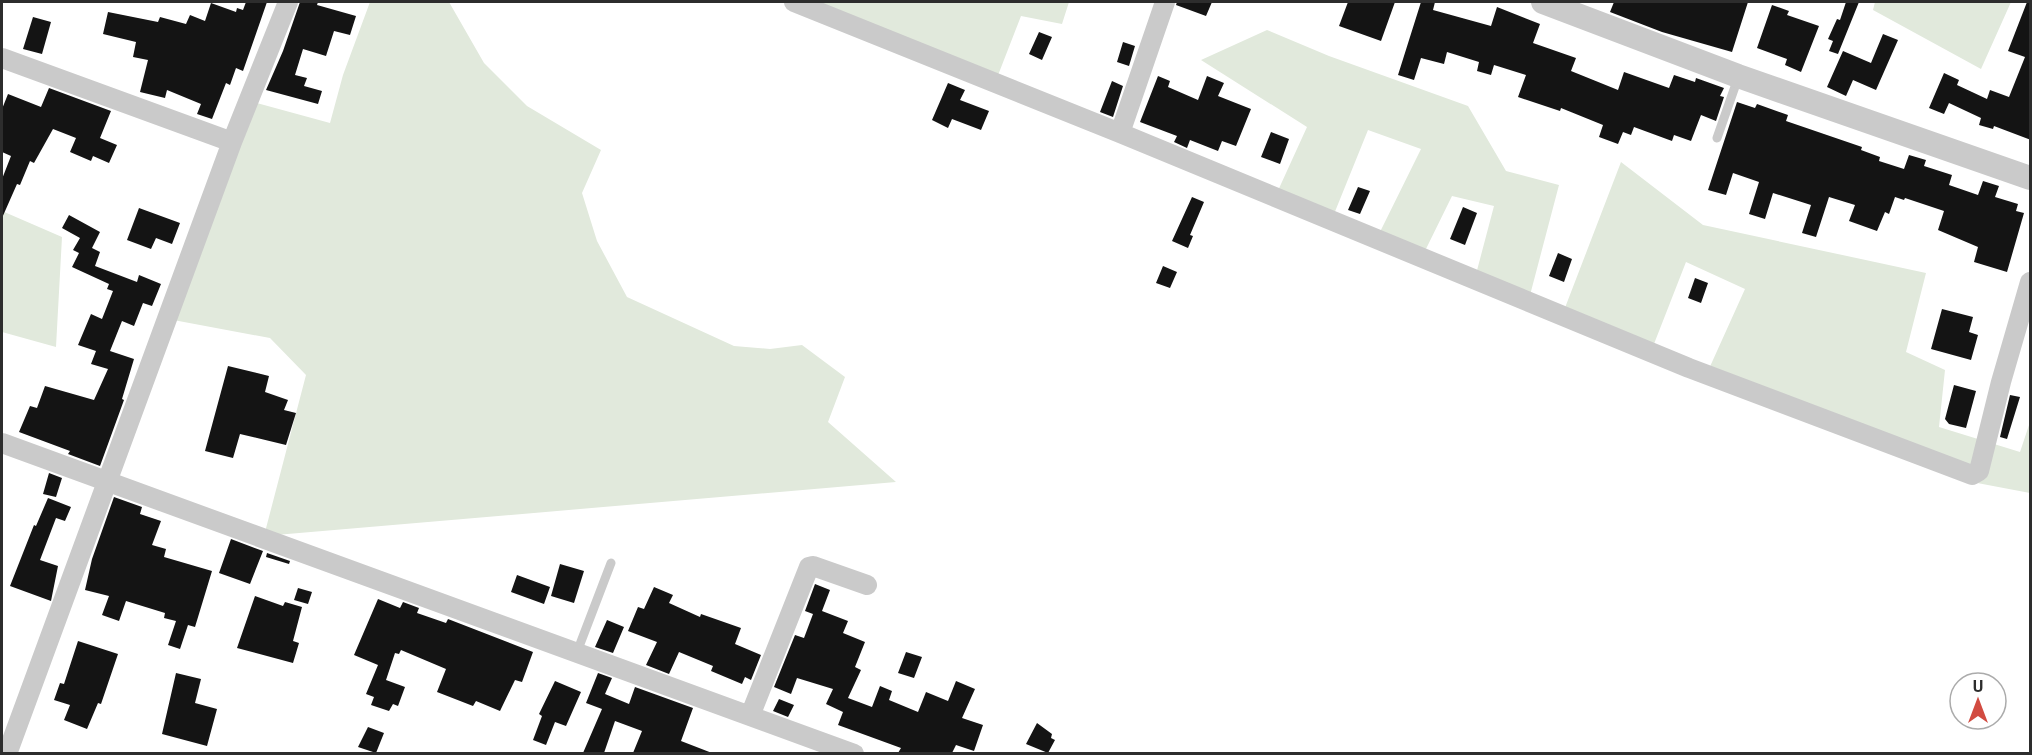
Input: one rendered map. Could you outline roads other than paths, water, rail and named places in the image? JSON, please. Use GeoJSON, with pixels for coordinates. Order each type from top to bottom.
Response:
{"type":"FeatureCollection","features":[{"type":"Feature","properties":{"kind":"street"},"geometry":{"type":"LineString","coordinates":[[8,753],[110,481],[232,142],[288,2]]}},
{"type":"Feature","properties":{"kind":"street"},"geometry":{"type":"LineString","coordinates":[[794,2],[1120,132],[1689,368],[1972,475],[1979,471],[2001,382],[2031,282]]}},
{"type":"Feature","properties":{"kind":"street"},"geometry":{"type":"LineString","coordinates":[[1120,132],[1165,2]]}},
{"type":"Feature","properties":{"kind":"street"},"geometry":{"type":"LineString","coordinates":[[1543,2],[1738,76],[2031,178]]}},
{"type":"Feature","properties":{"kind":"street"},"geometry":{"type":"LineString","coordinates":[[2,58],[232,142]]}},
{"type":"Feature","properties":{"kind":"street"},"geometry":{"type":"LineString","coordinates":[[2,443],[854,753]]}},
{"type":"Feature","properties":{"kind":"street"},"geometry":{"type":"LineString","coordinates":[[750,716],[809,567],[813,566],[867,585]]}},
{"type":"Feature","properties":{"kind":"lane"},"geometry":{"type":"LineString","coordinates":[[1717,138],[1738,76]]}},
{"type":"Feature","properties":{"kind":"lane"},"geometry":{"type":"LineString","coordinates":[[577,652],[611,563]]}}]}
